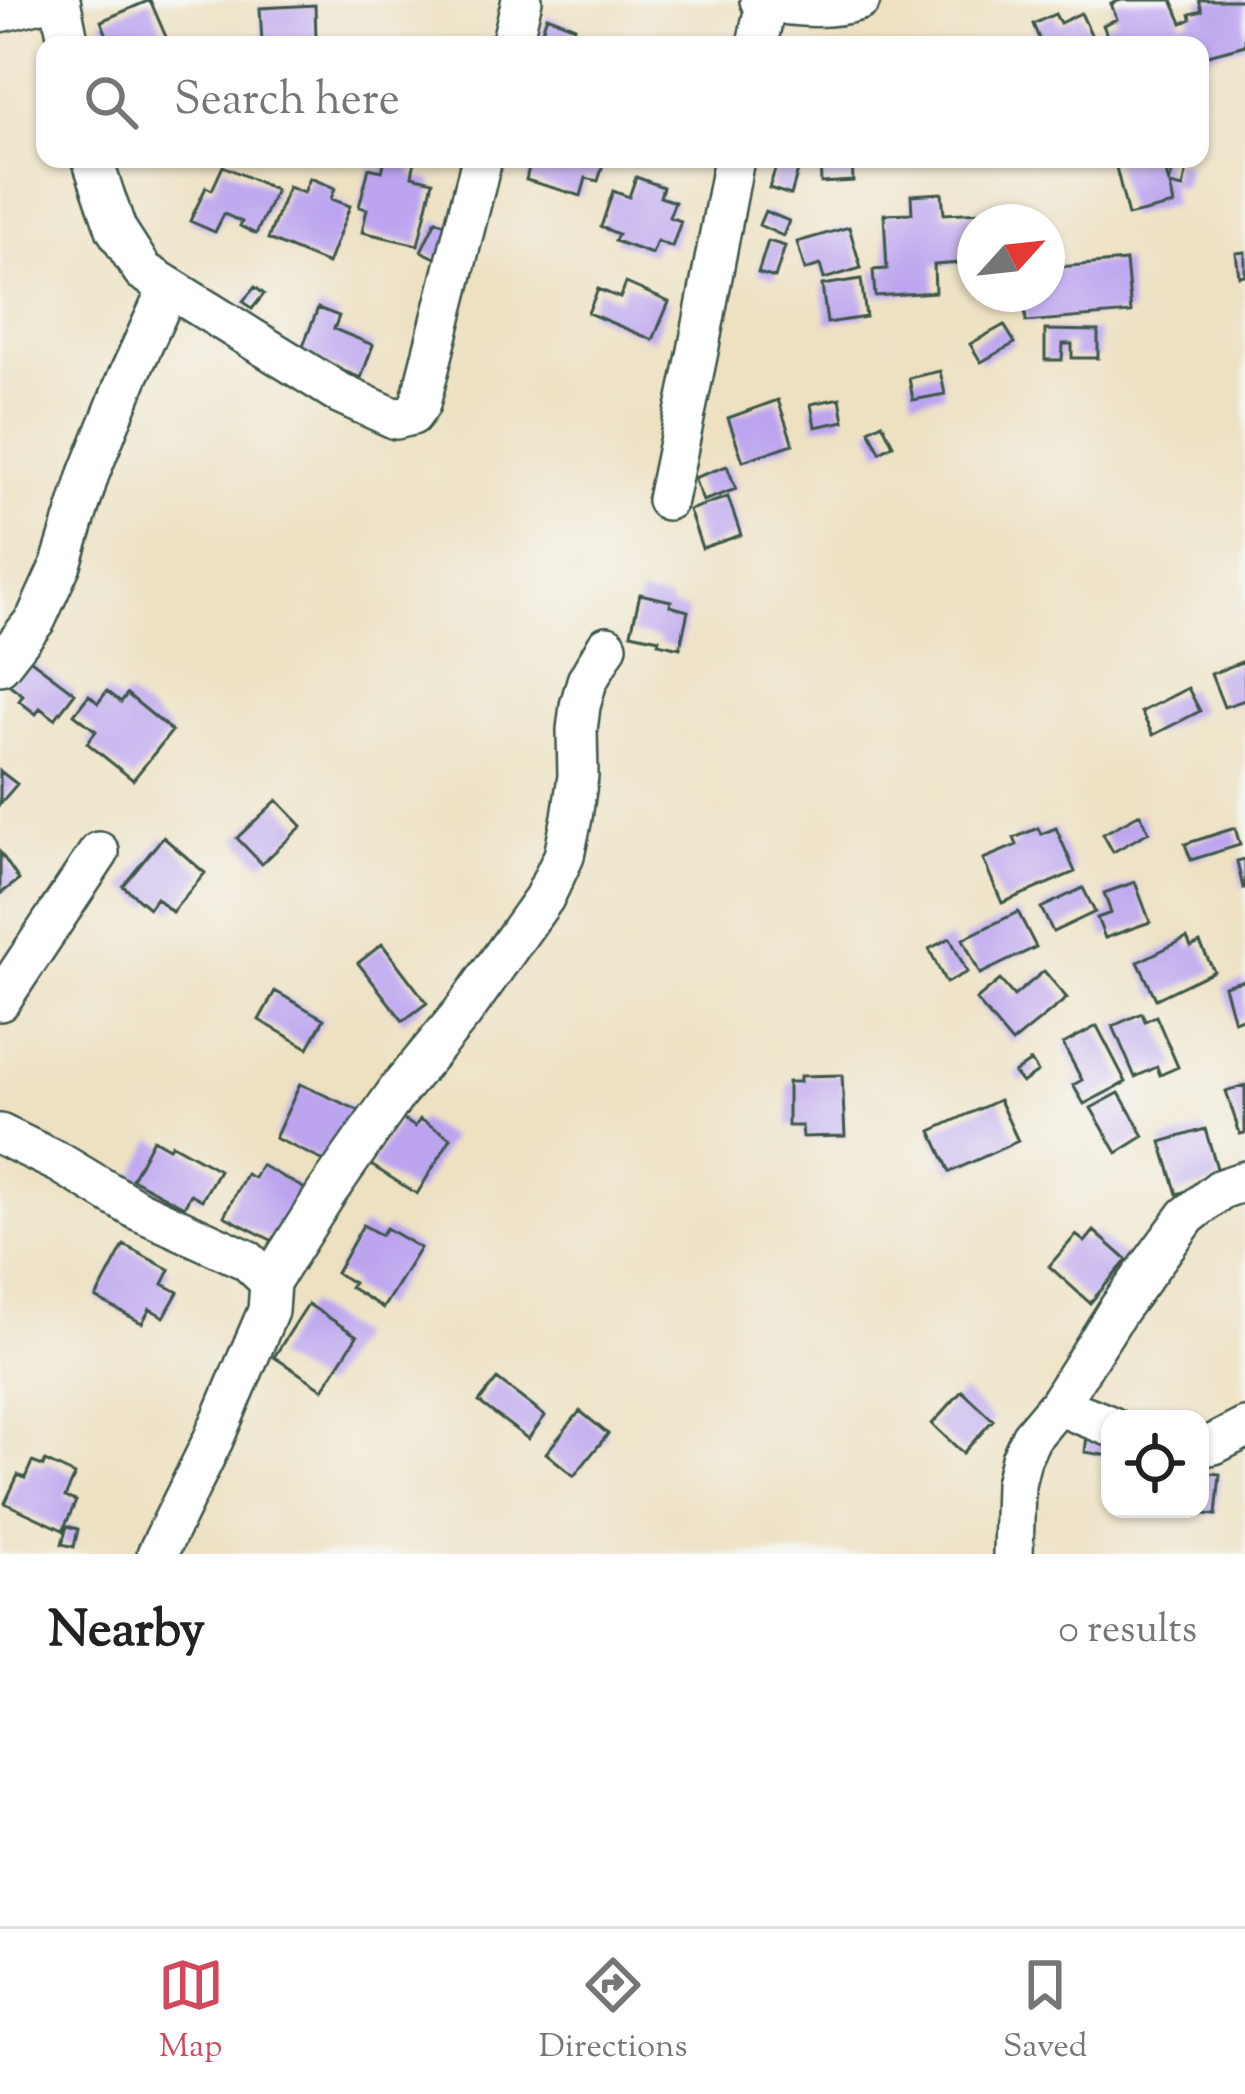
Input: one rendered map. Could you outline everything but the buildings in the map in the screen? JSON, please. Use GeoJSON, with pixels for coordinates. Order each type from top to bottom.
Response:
{"type":"FeatureCollection","features":[{"type":"Feature","properties":{"kind":"street"},"geometry":{"type":"LineString","coordinates":[[0,12],[49,0]]}},
{"type":"Feature","properties":{"kind":"street"},"geometry":{"type":"LineString","coordinates":[[60,0],[67,36]]}},
{"type":"Feature","properties":{"kind":"street"},"geometry":{"type":"LineString","coordinates":[[513,36],[522,0]]}},
{"type":"Feature","properties":{"kind":"street"},"geometry":{"type":"LineString","coordinates":[[758,36],[763,1],[808,7],[851,1]]}},
{"type":"Feature","properties":{"kind":"street"},"geometry":{"type":"LineString","coordinates":[[95,168],[116,229],[143,271],[341,394],[396,419],[412,415],[420,404],[480,168]]}},
{"type":"Feature","properties":{"kind":"street"},"geometry":{"type":"LineString","coordinates":[[667,500],[732,168]]}},
{"type":"Feature","properties":{"kind":"street"},"geometry":{"type":"LineString","coordinates":[[0,664],[36,619],[62,564],[89,473],[169,287]]}},
{"type":"Feature","properties":{"kind":"street"},"geometry":{"type":"LineString","coordinates":[[158,1554],[268,1311],[269,1282],[397,1092],[463,1012],[544,898],[564,856],[572,817],[580,706],[587,681],[607,646]]}},
{"type":"Feature","properties":{"kind":"street"},"geometry":{"type":"LineString","coordinates":[[0,1001],[99,852]]}},
{"type":"Feature","properties":{"kind":"street"},"geometry":{"type":"LineString","coordinates":[[0,1134],[138,1210],[247,1260],[269,1282]]}},
{"type":"Feature","properties":{"kind":"street"},"geometry":{"type":"LineString","coordinates":[[1013,1554],[1016,1484],[1031,1437],[1058,1405],[1118,1310],[1187,1216],[1221,1189],[1245,1180]]}},
{"type":"Feature","properties":{"kind":"street"},"geometry":{"type":"LineString","coordinates":[[1058,1405],[1101,1422]]}},
{"type":"Feature","properties":{"kind":"street"},"geometry":{"type":"LineString","coordinates":[[1209,1445],[1245,1428]]}}]}
